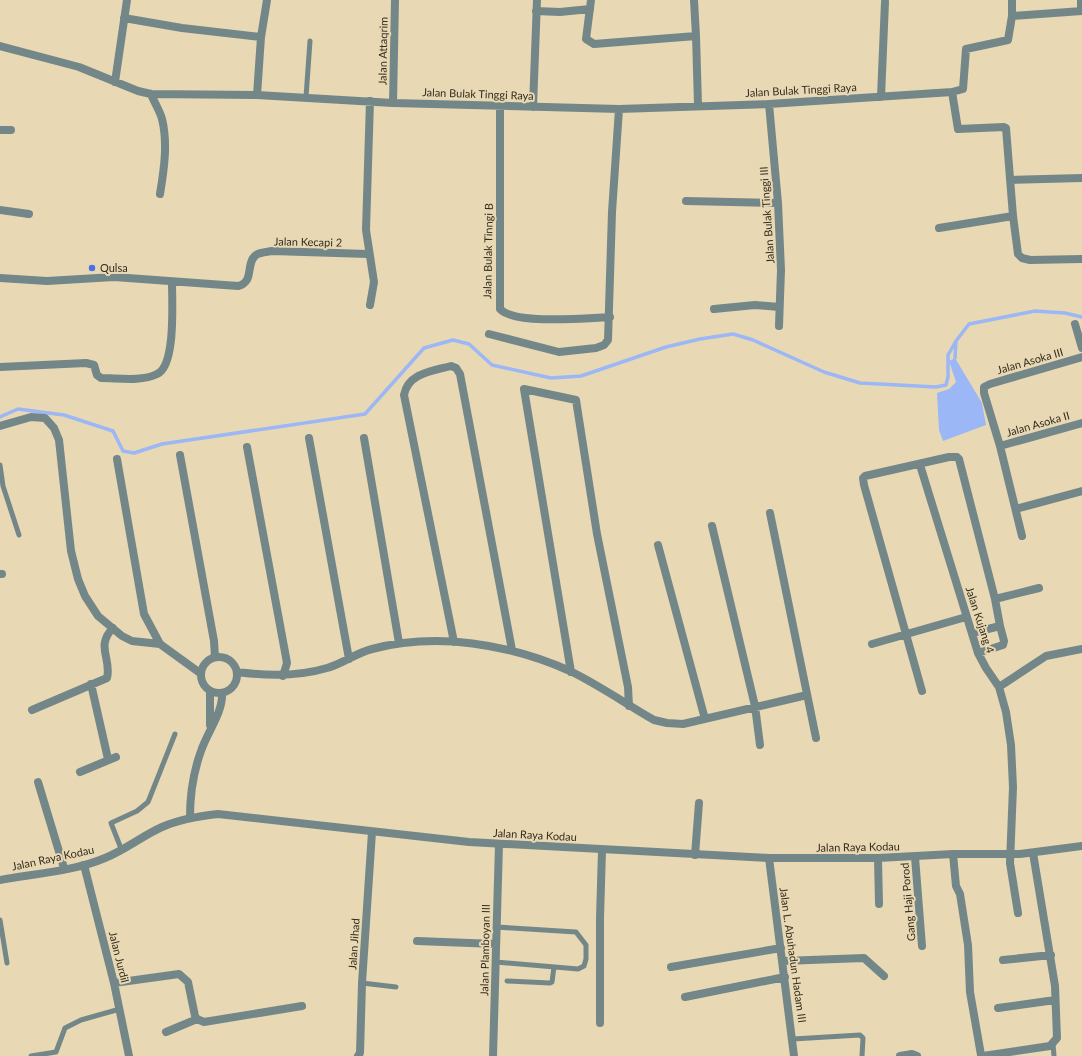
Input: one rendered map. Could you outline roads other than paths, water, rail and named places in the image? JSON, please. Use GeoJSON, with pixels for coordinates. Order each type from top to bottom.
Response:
{"type":"FeatureCollection","features":[{"type":"Feature","properties":{"kind":"street"},"geometry":{"type":"LineString","coordinates":[[115,82],[127,0]]}},
{"type":"Feature","properties":{"kind":"street"},"geometry":{"type":"LineString","coordinates":[[257,94],[261,37],[267,0]]}},
{"type":"Feature","properties":{"kind":"street","name":"Jalan Attaqrim"},"geometry":{"type":"LineString","coordinates":[[394,103],[395,0]]}},
{"type":"Feature","properties":{"kind":"street"},"geometry":{"type":"LineString","coordinates":[[533,107],[537,0]]}},
{"type":"Feature","properties":{"kind":"street"},"geometry":{"type":"LineString","coordinates":[[591,0],[586,39],[594,44],[696,36]]}},
{"type":"Feature","properties":{"kind":"street"},"geometry":{"type":"LineString","coordinates":[[694,0],[698,105]]}},
{"type":"Feature","properties":{"kind":"street"},"geometry":{"type":"LineString","coordinates":[[1012,0],[1012,16],[1082,11],[1081,0]]}},
{"type":"Feature","properties":{"kind":"street"},"geometry":{"type":"LineString","coordinates":[[881,97],[885,2]]}},
{"type":"Feature","properties":{"kind":"street"},"geometry":{"type":"LineString","coordinates":[[536,11],[560,12],[590,9]]}},
{"type":"Feature","properties":{"kind":"street","name":"Jalan Bulak Tinggi Raya"},"geometry":{"type":"LineString","coordinates":[[0,46],[79,67],[138,91],[151,94],[257,94],[394,103],[619,109],[698,105],[769,104],[952,92],[964,89],[966,49],[1008,40],[1012,16]]}},
{"type":"Feature","properties":{"kind":"street"},"geometry":{"type":"LineString","coordinates":[[124,18],[182,28],[261,37]]}},
{"type":"Feature","properties":{"kind":"street"},"geometry":{"type":"LineString","coordinates":[[952,92],[958,129],[1005,127],[1012,216],[1018,254],[1022,258],[1030,260],[1082,259]]}},
{"type":"Feature","properties":{"kind":"street"},"geometry":{"type":"LineString","coordinates":[[151,94],[162,120],[164,131],[165,166],[160,194]]}},
{"type":"Feature","properties":{"kind":"street"},"geometry":{"type":"LineString","coordinates":[[370,101],[366,230],[368,254],[374,282],[370,305]]}},
{"type":"Feature","properties":{"kind":"street","name":"Jalan Bulak Tinggi III"},"geometry":{"type":"LineString","coordinates":[[769,104],[778,203],[781,270],[779,307],[780,326]]}},
{"type":"Feature","properties":{"kind":"street","name":"Jalan Bulak Tinngi B"},"geometry":{"type":"LineString","coordinates":[[500,106],[500,309],[508,315],[531,318],[610,317]]}},
{"type":"Feature","properties":{"kind":"street"},"geometry":{"type":"LineString","coordinates":[[489,334],[559,352],[596,348],[604,345],[608,340],[610,317],[612,212],[619,109]]}},
{"type":"Feature","properties":{"kind":"street"},"geometry":{"type":"LineString","coordinates":[[0,130],[11,130]]}},
{"type":"Feature","properties":{"kind":"street"},"geometry":{"type":"LineString","coordinates":[[1010,180],[1082,178]]}},
{"type":"Feature","properties":{"kind":"street"},"geometry":{"type":"LineString","coordinates":[[686,202],[778,203]]}},
{"type":"Feature","properties":{"kind":"street"},"geometry":{"type":"LineString","coordinates":[[0,210],[29,214]]}},
{"type":"Feature","properties":{"kind":"street"},"geometry":{"type":"LineString","coordinates":[[939,228],[1012,216]]}},
{"type":"Feature","properties":{"kind":"street","name":"Jalan Kecapi 2"},"geometry":{"type":"LineString","coordinates":[[172,282],[242,286],[248,280],[254,258],[261,253],[272,251],[368,254]]}},
{"type":"Feature","properties":{"kind":"street"},"geometry":{"type":"LineString","coordinates":[[0,278],[47,281],[114,277],[172,282],[171,344],[164,370],[158,374],[144,378],[101,378],[97,375],[94,365],[86,363],[0,367]]}},
{"type":"Feature","properties":{"kind":"street"},"geometry":{"type":"LineString","coordinates":[[714,309],[755,305],[779,307]]}},
{"type":"Feature","properties":{"kind":"street"},"geometry":{"type":"LineString","coordinates":[[1075,324],[1082,348]]}},
{"type":"Feature","properties":{"kind":"street","name":"Jalan Asoka III"},"geometry":{"type":"LineString","coordinates":[[1000,446],[984,393],[984,387],[1082,357]]}},
{"type":"Feature","properties":{"kind":"street"},"geometry":{"type":"LineString","coordinates":[[454,642],[404,394],[409,381],[419,374],[451,366],[456,368],[460,374],[512,650]]}},
{"type":"Feature","properties":{"kind":"street"},"geometry":{"type":"LineString","coordinates":[[571,672],[523,390],[576,400],[597,534],[628,687],[629,706]]}},
{"type":"Feature","properties":{"kind":"street"},"geometry":{"type":"LineString","coordinates":[[0,426],[31,417],[45,418],[54,428],[59,440],[71,551],[78,579],[85,596],[98,616],[132,641],[160,644]]}},
{"type":"Feature","properties":{"kind":"street","name":"Jalan Asoka II"},"geometry":{"type":"LineString","coordinates":[[1000,446],[1082,423]]}},
{"type":"Feature","properties":{"kind":"street"},"geometry":{"type":"LineString","coordinates":[[310,438],[349,659]]}},
{"type":"Feature","properties":{"kind":"street"},"geometry":{"type":"LineString","coordinates":[[364,438],[399,644]]}},
{"type":"Feature","properties":{"kind":"street"},"geometry":{"type":"LineString","coordinates":[[1000,446],[1022,536]]}},
{"type":"Feature","properties":{"kind":"street"},"geometry":{"type":"LineString","coordinates":[[247,447],[287,663],[283,676]]}},
{"type":"Feature","properties":{"kind":"street"},"geometry":{"type":"LineString","coordinates":[[180,455],[214,641],[215,657]]}},
{"type":"Feature","properties":{"kind":"street"},"geometry":{"type":"LineString","coordinates":[[922,691],[863,478],[865,476],[920,465],[949,457],[957,457],[959,459],[995,599],[1004,641],[1003,645],[978,653]]}},
{"type":"Feature","properties":{"kind":"street"},"geometry":{"type":"LineString","coordinates":[[117,459],[144,614],[160,644],[200,673]]}},
{"type":"Feature","properties":{"kind":"street","name":"Jalan Kujang 4"},"geometry":{"type":"LineString","coordinates":[[920,465],[978,653],[999,687],[1006,712],[1011,745],[1013,787],[1010,853],[1018,913]]}},
{"type":"Feature","properties":{"kind":"street"},"geometry":{"type":"LineString","coordinates":[[1016,509],[1082,491]]}},
{"type":"Feature","properties":{"kind":"street"},"geometry":{"type":"LineString","coordinates":[[770,513],[816,738]]}},
{"type":"Feature","properties":{"kind":"street"},"geometry":{"type":"LineString","coordinates":[[712,526],[755,706],[760,745]]}},
{"type":"Feature","properties":{"kind":"street"},"geometry":{"type":"LineString","coordinates":[[658,544],[704,719]]}},
{"type":"Feature","properties":{"kind":"street"},"geometry":{"type":"LineString","coordinates":[[995,599],[1039,588]]}},
{"type":"Feature","properties":{"kind":"street"},"geometry":{"type":"LineString","coordinates":[[872,644],[966,617]]}},
{"type":"Feature","properties":{"kind":"street"},"geometry":{"type":"LineString","coordinates":[[972,634],[1000,626]]}},
{"type":"Feature","properties":{"kind":"street"},"geometry":{"type":"LineString","coordinates":[[32,710],[107,678],[108,673],[104,645],[105,635],[113,628]]}},
{"type":"Feature","properties":{"kind":"street"},"geometry":{"type":"LineString","coordinates":[[237,672],[283,676],[328,668],[370,650],[399,644],[454,642],[512,650],[529,654],[571,672],[654,720],[667,724],[683,724],[807,695]]}},
{"type":"Feature","properties":{"kind":"street"},"geometry":{"type":"LineString","coordinates":[[999,687],[1046,656],[1082,648]]}},
{"type":"Feature","properties":{"kind":"street"},"geometry":{"type":"LineString","coordinates":[[215,657],[227,658],[235,666],[237,672],[235,683],[232,688],[222,694],[210,692],[202,684],[200,673],[205,662],[215,657]]}},
{"type":"Feature","properties":{"kind":"street"},"geometry":{"type":"LineString","coordinates":[[80,772],[112,758],[91,684]]}},
{"type":"Feature","properties":{"kind":"street"},"geometry":{"type":"LineString","coordinates":[[210,692],[210,728]]}},
{"type":"Feature","properties":{"kind":"street"},"geometry":{"type":"LineString","coordinates":[[190,818],[190,795],[193,775],[210,728],[222,702],[222,694]]}},
{"type":"Feature","properties":{"kind":"street"},"geometry":{"type":"LineString","coordinates":[[38,782],[64,868]]}},
{"type":"Feature","properties":{"kind":"street"},"geometry":{"type":"LineString","coordinates":[[695,855],[699,803]]}},
{"type":"Feature","properties":{"kind":"street","name":"Jalan Raya Kodau"},"geometry":{"type":"LineString","coordinates":[[0,880],[84,865],[122,851],[162,827],[190,818],[218,814],[238,815],[372,832],[499,844],[769,858],[878,858],[953,854],[1034,853],[1082,846]]}},
{"type":"Feature","properties":{"kind":"street","name":"Jalan Jihad"},"geometry":{"type":"LineString","coordinates":[[358,1056],[360,1053],[362,983],[372,832]]}},
{"type":"Feature","properties":{"kind":"street","name":"Jalan Plamboyan III"},"geometry":{"type":"LineString","coordinates":[[493,1056],[499,844]]}},
{"type":"Feature","properties":{"kind":"street"},"geometry":{"type":"LineString","coordinates":[[600,1023],[600,918],[602,850]]}},
{"type":"Feature","properties":{"kind":"street"},"geometry":{"type":"LineString","coordinates":[[953,854],[956,886],[960,894],[968,945],[971,1002],[981,1055],[1053,1044],[1057,1038],[1056,986],[1034,853]]}},
{"type":"Feature","properties":{"kind":"street","name":"Gang Haji Porod"},"geometry":{"type":"LineString","coordinates":[[915,857],[922,946]]}},
{"type":"Feature","properties":{"kind":"street","name":"Jalan L. Abuhadun Hadam III"},"geometry":{"type":"LineString","coordinates":[[769,858],[794,1056]]}},
{"type":"Feature","properties":{"kind":"street"},"geometry":{"type":"LineString","coordinates":[[878,858],[879,904]]}},
{"type":"Feature","properties":{"kind":"street","name":"Jalan Jurdil"},"geometry":{"type":"LineString","coordinates":[[84,865],[120,1008],[129,1056]]}},
{"type":"Feature","properties":{"kind":"street"},"geometry":{"type":"LineString","coordinates":[[417,941],[496,944]]}},
{"type":"Feature","properties":{"kind":"street"},"geometry":{"type":"LineString","coordinates":[[671,967],[781,948]]}},
{"type":"Feature","properties":{"kind":"street"},"geometry":{"type":"LineString","coordinates":[[1003,960],[1051,955]]}},
{"type":"Feature","properties":{"kind":"street"},"geometry":{"type":"LineString","coordinates":[[783,961],[864,958],[884,976]]}},
{"type":"Feature","properties":{"kind":"street"},"geometry":{"type":"LineString","coordinates":[[114,983],[169,974],[179,974],[188,982],[195,1016],[197,1019],[204,1022],[302,1006]]}},
{"type":"Feature","properties":{"kind":"street"},"geometry":{"type":"LineString","coordinates":[[685,997],[785,978]]}},
{"type":"Feature","properties":{"kind":"street"},"geometry":{"type":"LineString","coordinates":[[998,1008],[1056,1000]]}},
{"type":"Feature","properties":{"kind":"street"},"geometry":{"type":"LineString","coordinates":[[166,1032],[197,1019]]}},
{"type":"Feature","properties":{"kind":"street"},"geometry":{"type":"LineString","coordinates":[[900,1056],[912,1054],[917,1056]]}},
{"type":"Feature","properties":{"kind":"lane"},"geometry":{"type":"LineString","coordinates":[[306,97],[310,41]]}},
{"type":"Feature","properties":{"kind":"lane"},"geometry":{"type":"LineString","coordinates":[[0,465],[3,486],[19,535]]}},
{"type":"Feature","properties":{"kind":"lane"},"geometry":{"type":"LineString","coordinates":[[122,851],[111,823],[137,811],[148,802],[154,792],[175,734]]}},
{"type":"Feature","properties":{"kind":"lane"},"geometry":{"type":"LineString","coordinates":[[0,920],[2,940],[7,963]]}},
{"type":"Feature","properties":{"kind":"lane"},"geometry":{"type":"LineString","coordinates":[[496,927],[576,932],[586,945],[586,959],[584,966],[578,968],[496,962]]}},
{"type":"Feature","properties":{"kind":"lane"},"geometry":{"type":"LineString","coordinates":[[506,981],[550,983],[552,982],[554,967]]}},
{"type":"Feature","properties":{"kind":"lane"},"geometry":{"type":"LineString","coordinates":[[362,983],[396,987]]}},
{"type":"Feature","properties":{"kind":"lane"},"geometry":{"type":"LineString","coordinates":[[31,1056],[56,1052],[64,1028],[81,1020],[120,1008]]}},
{"type":"Feature","properties":{"kind":"lane"},"geometry":{"type":"LineString","coordinates":[[793,1039],[860,1035],[863,1038],[862,1056]]}},
{"type":"Feature","properties":{"kind":"lane"},"geometry":{"type":"LineString","coordinates":[[1053,1044],[1054,1056]]}},
{"type":"Feature","properties":{"kind":"water"},"geometry":{"type":"Polygon","coordinates":[[[955,358],[982,403],[986,425],[943,441],[939,430],[937,393],[949,389],[956,382],[949,361],[955,358]]]}},
{"type":"Feature","properties":{"kind":"waterway"},"geometry":{"type":"LineString","coordinates":[[955,358],[956,341],[969,324],[1035,311],[1065,313],[1082,317]]}},
{"type":"Feature","properties":{"kind":"waterway"},"geometry":{"type":"LineString","coordinates":[[0,417],[18,409],[64,415],[113,431],[123,451],[134,453],[162,444],[365,414],[424,348],[453,340],[469,344],[492,365],[551,378],[581,376],[666,347],[700,339],[733,334],[753,340],[824,372],[860,383],[936,387],[946,385],[948,377],[948,355],[956,341]]}},
{"type":"Feature","properties":{"kind":"place","name":"Qulsa"},"geometry":{"type":"Point","coordinates":[92,268]}}]}
